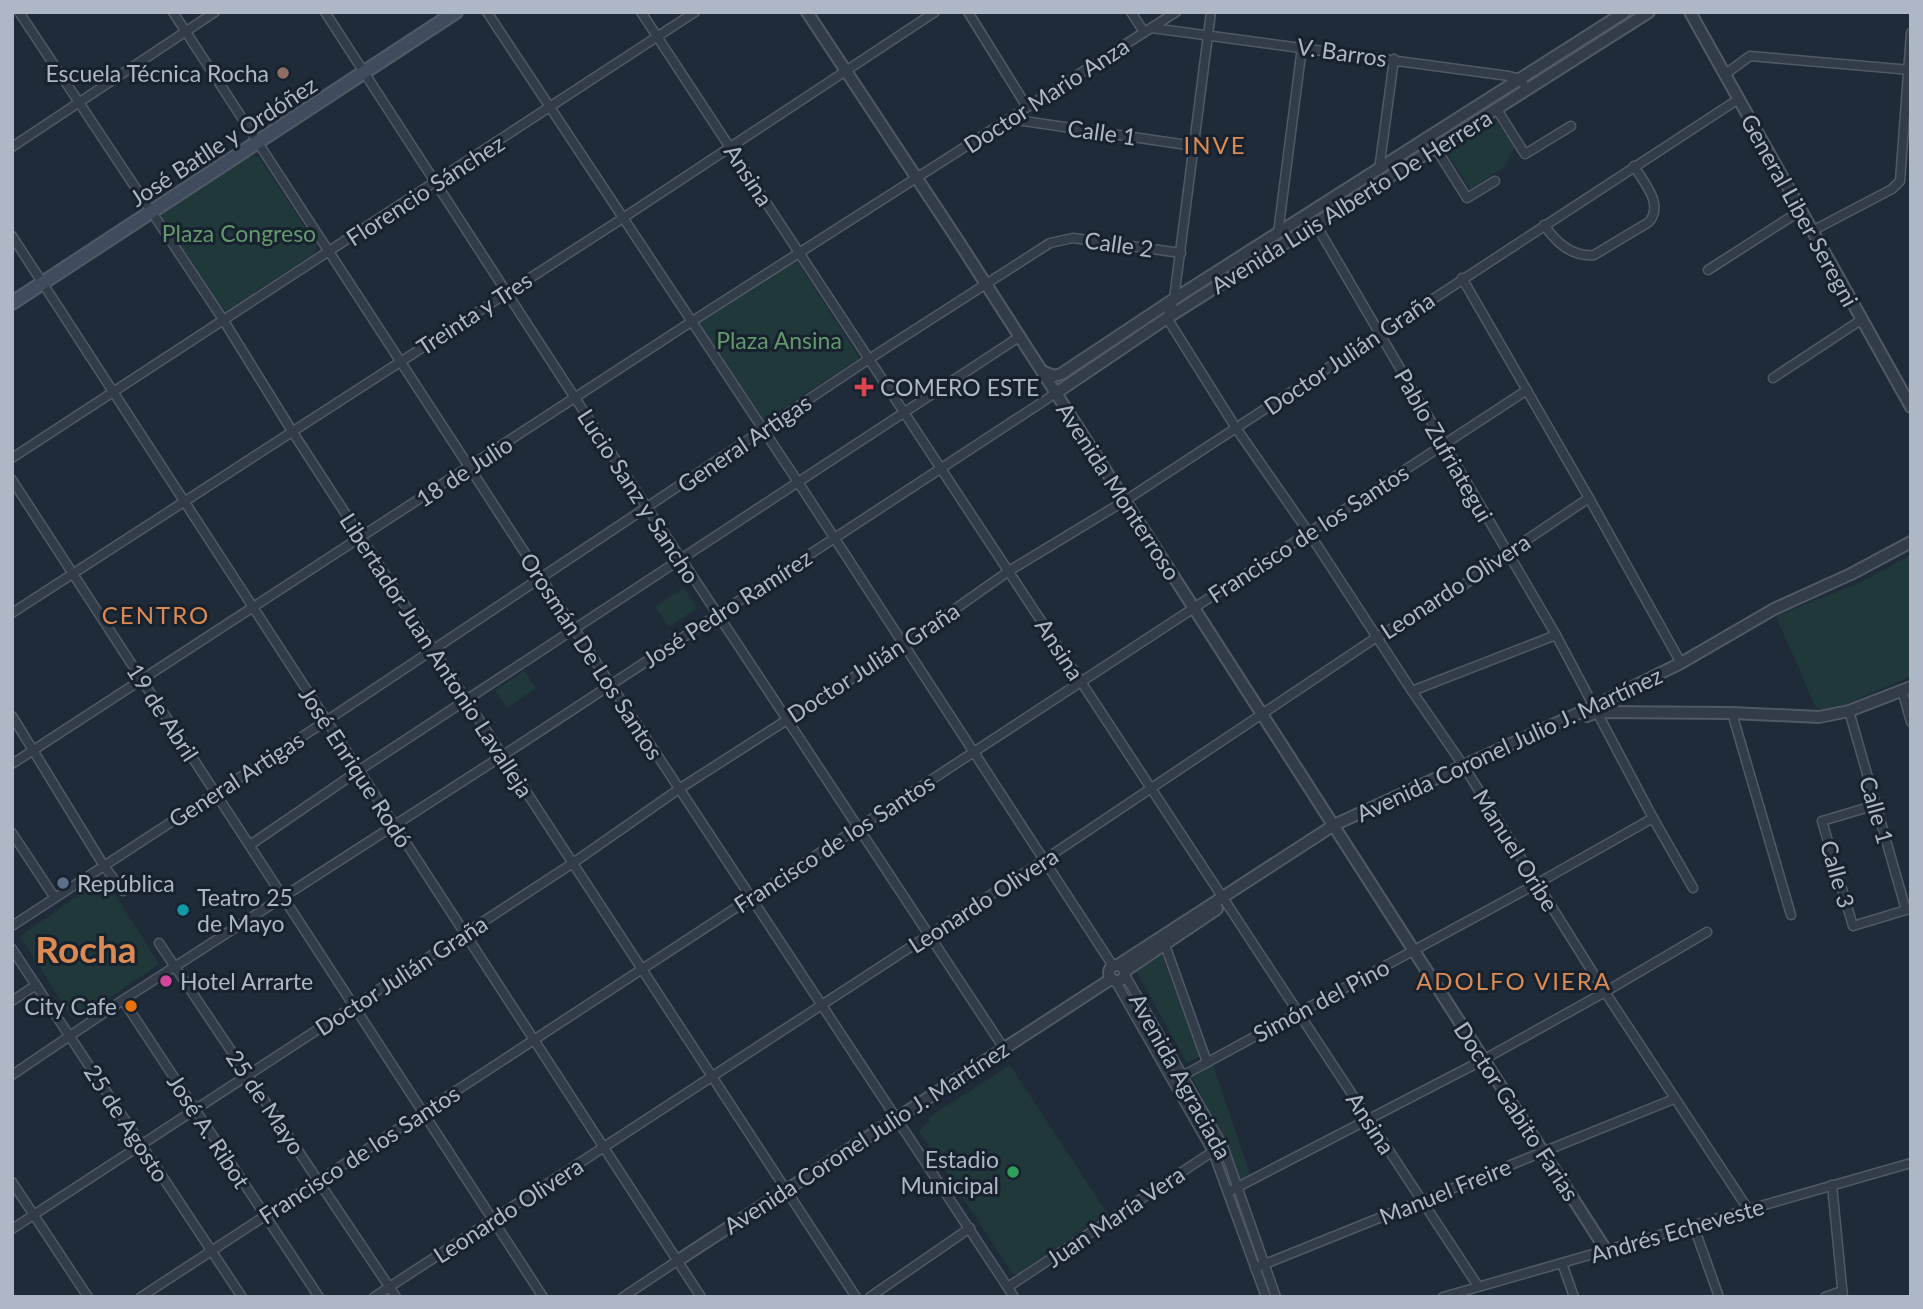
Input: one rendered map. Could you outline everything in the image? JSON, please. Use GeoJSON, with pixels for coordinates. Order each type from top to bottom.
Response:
{"type":"FeatureCollection","features":[{"type":"Feature","properties":{"kind":"main road","name":"José Batlle y Ordóñez"},"geometry":{"type":"LineString","coordinates":[[12,303],[456,12]]}},
{"type":"Feature","properties":{"kind":"street","name":"Libertador Juan Antonio Lavalleja"},"geometry":{"type":"LineString","coordinates":[[19,12],[224,321],[502,756],[856,1297]]}},
{"type":"Feature","properties":{"kind":"street","name":"Orosmán De Los Santos"},"geometry":{"type":"LineString","coordinates":[[173,12],[679,789],[1014,1297]]}},
{"type":"Feature","properties":{"kind":"street"},"geometry":{"type":"LineString","coordinates":[[12,147],[215,12]]}},
{"type":"Feature","properties":{"kind":"street","name":"Lucio Sanz y Sancho"},"geometry":{"type":"LineString","coordinates":[[324,12],[1003,1047]]}},
{"type":"Feature","properties":{"kind":"street"},"geometry":{"type":"LineString","coordinates":[[486,12],[764,430],[1118,973]]}},
{"type":"Feature","properties":{"kind":"street","name":"Ansina"},"geometry":{"type":"LineString","coordinates":[[641,12],[1478,1286]]}},
{"type":"Feature","properties":{"kind":"street","name":"Florencio Sánchez"},"geometry":{"type":"LineString","coordinates":[[12,458],[695,12]]}},
{"type":"Feature","properties":{"kind":"street","name":"Avenida Monterroso"},"geometry":{"type":"LineString","coordinates":[[807,12],[1126,500],[1335,827]]}},
{"type":"Feature","properties":{"kind":"street","name":"Treinta y Tres"},"geometry":{"type":"LineString","coordinates":[[12,613],[623,218],[935,12]]}},
{"type":"Feature","properties":{"kind":"street"},"geometry":{"type":"LineString","coordinates":[[968,12],[1027,107]]}},
{"type":"Feature","properties":{"kind":"street"},"geometry":{"type":"LineString","coordinates":[[1131,12],[1148,30]]}},
{"type":"Feature","properties":{"kind":"street","name":"Doctor Mario Anza"},"geometry":{"type":"LineString","coordinates":[[916,179],[1176,12]]}},
{"type":"Feature","properties":{"kind":"street"},"geometry":{"type":"LineString","coordinates":[[1167,318],[1174,299],[1181,253],[1211,12]]}},
{"type":"Feature","properties":{"kind":"street","name":"Avenida Luis Alberto De Herrera"},"geometry":{"type":"LineString","coordinates":[[1056,393],[1315,223],[1380,174],[1625,12]]}},
{"type":"Feature","properties":{"kind":"street","name":"Avenida Luis Alberto De Herrera"},"geometry":{"type":"LineString","coordinates":[[1040,370],[1054,376],[1061,374],[1278,233],[1380,174],[1435,147],[1648,12]]}},
{"type":"Feature","properties":{"kind":"street","name":"General Liber Seregni"},"geometry":{"type":"LineString","coordinates":[[1690,12],[1911,408]]}},
{"type":"Feature","properties":{"kind":"street","name":"V. Barros"},"geometry":{"type":"LineString","coordinates":[[1148,30],[1208,34],[1520,79]]}},
{"type":"Feature","properties":{"kind":"street"},"geometry":{"type":"LineString","coordinates":[[1812,231],[1892,189],[1900,181],[1911,33]]}},
{"type":"Feature","properties":{"kind":"street"},"geometry":{"type":"LineString","coordinates":[[1278,233],[1303,47]]}},
{"type":"Feature","properties":{"kind":"street"},"geometry":{"type":"LineString","coordinates":[[1724,75],[1750,56],[1910,69]]}},
{"type":"Feature","properties":{"kind":"street"},"geometry":{"type":"LineString","coordinates":[[1380,174],[1394,60]]}},
{"type":"Feature","properties":{"kind":"street"},"geometry":{"type":"LineString","coordinates":[[1520,79],[1527,89]]}},
{"type":"Feature","properties":{"kind":"street","name":"Doctor Julián Graña"},"geometry":{"type":"LineString","coordinates":[[12,1229],[573,863],[679,789],[904,645],[1009,571],[1126,500],[1738,100]]}},
{"type":"Feature","properties":{"kind":"street"},"geometry":{"type":"LineString","coordinates":[[1496,108],[1525,154],[1571,126]]}},
{"type":"Feature","properties":{"kind":"street","name":"Calle 1"},"geometry":{"type":"LineString","coordinates":[[1010,118],[1194,146]]}},
{"type":"Feature","properties":{"kind":"street"},"geometry":{"type":"LineString","coordinates":[[1435,147],[1467,198],[1494,181]]}},
{"type":"Feature","properties":{"kind":"street"},"geometry":{"type":"LineString","coordinates":[[1544,225],[1559,244],[1570,251],[1594,256],[1649,222],[1654,216],[1655,202],[1634,166]]}},
{"type":"Feature","properties":{"kind":"street","name":"18 de Julio"},"geometry":{"type":"LineString","coordinates":[[12,764],[691,322],[916,179]]}},
{"type":"Feature","properties":{"kind":"street"},"geometry":{"type":"LineString","coordinates":[[1708,270],[1800,211]]}},
{"type":"Feature","properties":{"kind":"street","name":"Pablo Zufriategui"},"geometry":{"type":"LineString","coordinates":[[1315,223],[1556,635],[1693,888]]}},
{"type":"Feature","properties":{"kind":"street","name":"José Enrique Rodó"},"geometry":{"type":"LineString","coordinates":[[12,236],[701,1297]]}},
{"type":"Feature","properties":{"kind":"street","name":"Calle 2"},"geometry":{"type":"LineString","coordinates":[[986,285],[1050,243],[1073,238],[1181,253]]}},
{"type":"Feature","properties":{"kind":"street"},"geometry":{"type":"LineString","coordinates":[[1462,278],[1681,663]]}},
{"type":"Feature","properties":{"kind":"street","name":"General Artigas"},"geometry":{"type":"LineString","coordinates":[[12,926],[326,721],[869,359],[986,285]]}},
{"type":"Feature","properties":{"kind":"street","name":"Manuel Oribe"},"geometry":{"type":"LineString","coordinates":[[1167,318],[1236,428],[1464,767],[1605,992],[1748,1209]]}},
{"type":"Feature","properties":{"kind":"street"},"geometry":{"type":"LineString","coordinates":[[1773,378],[1861,320]]}},
{"type":"Feature","properties":{"kind":"street"},"geometry":{"type":"LineString","coordinates":[[250,845],[358,771],[1019,337]]}},
{"type":"Feature","properties":{"kind":"street","name":"Francisco de los Santos"},"geometry":{"type":"LineString","coordinates":[[141,1297],[1527,390]]}},
{"type":"Feature","properties":{"kind":"street","name":"José Pedro Ramírez"},"geometry":{"type":"LineString","coordinates":[[12,1075],[1056,393]]}},
{"type":"Feature","properties":{"kind":"street","name":"19 de Abril"},"geometry":{"type":"LineString","coordinates":[[12,480],[543,1297]]}},
{"type":"Feature","properties":{"kind":"street","name":"Leonardo Olivera"},"geometry":{"type":"LineString","coordinates":[[374,1297],[1044,860],[1377,637],[1453,593],[1507,552],[1589,498]]}},
{"type":"Feature","properties":{"kind":"street","name":"Avenida Coronel Julio J. Martínez"},"geometry":{"type":"LineString","coordinates":[[623,1297],[1118,973],[1335,827],[1595,709],[1774,609],[1851,574],[1911,542]]}},
{"type":"Feature","properties":{"kind":"street"},"geometry":{"type":"LineString","coordinates":[[1412,691],[1556,635]]}},
{"type":"Feature","properties":{"kind":"street"},"geometry":{"type":"LineString","coordinates":[[1595,709],[1819,717],[1849,711],[1906,689],[1911,722]]}},
{"type":"Feature","properties":{"kind":"street","name":"Calle 1"},"geometry":{"type":"LineString","coordinates":[[1849,711],[1906,909],[1853,926]]}},
{"type":"Feature","properties":{"kind":"street"},"geometry":{"type":"LineString","coordinates":[[1732,713],[1791,915]]}},
{"type":"Feature","properties":{"kind":"street"},"geometry":{"type":"LineString","coordinates":[[12,716],[122,891]]}},
{"type":"Feature","properties":{"kind":"street","name":"Calle 3"},"geometry":{"type":"LineString","coordinates":[[1853,926],[1822,821],[1876,805]]}},
{"type":"Feature","properties":{"kind":"street","name":"Simón del Pino"},"geometry":{"type":"LineString","coordinates":[[1173,1081],[1653,818]]}},
{"type":"Feature","properties":{"kind":"street","name":"Doctor Gabito Farias"},"geometry":{"type":"LineString","coordinates":[[1335,827],[1606,1250]]}},
{"type":"Feature","properties":{"kind":"street"},"geometry":{"type":"LineString","coordinates":[[12,833],[55,898]]}},
{"type":"Feature","properties":{"kind":"street","name":"Avenida Coronel Julio J. Martínez"},"geometry":{"type":"LineString","coordinates":[[1118,973],[1165,945],[1224,900]]}},
{"type":"Feature","properties":{"kind":"street"},"geometry":{"type":"LineString","coordinates":[[1228,1192],[1483,1060],[1707,932]]}},
{"type":"Feature","properties":{"kind":"street","name":"25 de Mayo"},"geometry":{"type":"LineString","coordinates":[[159,943],[396,1297]]}},
{"type":"Feature","properties":{"kind":"street"},"geometry":{"type":"LineString","coordinates":[[1165,945],[1207,1062]]}},
{"type":"Feature","properties":{"kind":"street","name":"25 de Agosto"},"geometry":{"type":"LineString","coordinates":[[12,949],[242,1297]]}},
{"type":"Feature","properties":{"kind":"street","name":"Avenida Agraciada"},"geometry":{"type":"LineString","coordinates":[[1118,973],[1183,1075],[1223,1146],[1276,1297]]}},
{"type":"Feature","properties":{"kind":"street","name":"Avenida Agraciada"},"geometry":{"type":"LineString","coordinates":[[1118,973],[1213,1152],[1266,1297]]}},
{"type":"Feature","properties":{"kind":"street"},"geometry":{"type":"LineString","coordinates":[[12,1001],[36,985]]}},
{"type":"Feature","properties":{"kind":"street","name":"José A. Ribot"},"geometry":{"type":"LineString","coordinates":[[123,1000],[319,1297]]}},
{"type":"Feature","properties":{"kind":"street","name":"Manuel Freire"},"geometry":{"type":"LineString","coordinates":[[1255,1268],[1674,1098]]}},
{"type":"Feature","properties":{"kind":"street","name":"Juan María Vera"},"geometry":{"type":"LineString","coordinates":[[1008,1287],[1223,1146]]}},
{"type":"Feature","properties":{"kind":"street","name":"Andrés Echeveste"},"geometry":{"type":"LineString","coordinates":[[1443,1297],[1911,1163]]}},
{"type":"Feature","properties":{"kind":"street"},"geometry":{"type":"LineString","coordinates":[[12,1182],[88,1297]]}},
{"type":"Feature","properties":{"kind":"street"},"geometry":{"type":"LineString","coordinates":[[1825,1297],[1842,1294],[1832,1185]]}},
{"type":"Feature","properties":{"kind":"street"},"geometry":{"type":"LineString","coordinates":[[1694,1227],[1719,1297]]}},
{"type":"Feature","properties":{"kind":"street"},"geometry":{"type":"LineString","coordinates":[[870,1297],[970,1228]]}},
{"type":"Feature","properties":{"kind":"street"},"geometry":{"type":"LineString","coordinates":[[1562,1263],[1574,1297]]}},
{"type":"Feature","properties":{"kind":"green space"},"geometry":{"type":"Polygon","coordinates":[[[1496,121],[1515,147],[1504,167],[1470,189],[1446,151],[1496,121]]]}},
{"type":"Feature","properties":{"kind":"green space","name":"Plaza Congreso"},"geometry":{"type":"Polygon","coordinates":[[[251,155],[259,157],[316,244],[316,249],[313,254],[227,310],[219,309],[161,217],[163,213],[251,155]]]}},
{"type":"Feature","properties":{"kind":"green space","name":"Plaza Ansina"},"geometry":{"type":"Polygon","coordinates":[[[796,260],[860,358],[763,421],[697,323],[796,260]]]}},
{"type":"Feature","properties":{"kind":"green space"},"geometry":{"type":"Polygon","coordinates":[[[1911,555],[1911,676],[1830,711],[1816,708],[1776,616],[1861,582],[1911,555]]]}},
{"type":"Feature","properties":{"kind":"green space"},"geometry":{"type":"Polygon","coordinates":[[[684,588],[697,608],[669,627],[655,607],[684,588]]]}},
{"type":"Feature","properties":{"kind":"green space"},"geometry":{"type":"Polygon","coordinates":[[[524,671],[536,688],[507,708],[495,690],[524,671]]]}},
{"type":"Feature","properties":{"kind":"green space"},"geometry":{"type":"Polygon","coordinates":[[[104,880],[159,964],[79,1019],[71,1017],[20,936],[104,880]]]}},
{"type":"Feature","properties":{"kind":"green space"},"geometry":{"type":"Polygon","coordinates":[[[1162,955],[1200,1056],[1187,1063],[1136,971],[1162,955]]]}},
{"type":"Feature","properties":{"kind":"green space","name":"Estadio Municipal"},"geometry":{"type":"Polygon","coordinates":[[[1010,1065],[1107,1213],[1018,1274],[1013,1274],[919,1131],[930,1121],[928,1118],[1010,1065]]]}},
{"type":"Feature","properties":{"kind":"green space"},"geometry":{"type":"Polygon","coordinates":[[[1213,1065],[1251,1177],[1243,1180],[1192,1077],[1213,1065]]]}},
{"type":"Feature","properties":{"kind":"place","name":"Escuela Técnica Rocha"},"geometry":{"type":"Point","coordinates":[283,73]}},
{"type":"Feature","properties":{"kind":"place","name":"COMERO ESTE"},"geometry":{"type":"Point","coordinates":[864,387]}},
{"type":"Feature","properties":{"kind":"place","name":"República"},"geometry":{"type":"Point","coordinates":[63,883]}},
{"type":"Feature","properties":{"kind":"place","name":"Teatro 25 de Mayo"},"geometry":{"type":"Point","coordinates":[183,910]}},
{"type":"Feature","properties":{"kind":"place","name":"Hotel Arrarte"},"geometry":{"type":"Point","coordinates":[166,981]}},
{"type":"Feature","properties":{"kind":"place","name":"City Cafe"},"geometry":{"type":"Point","coordinates":[131,1006]}},
{"type":"Feature","properties":{"kind":"place","name":"Estadio Municipal"},"geometry":{"type":"Point","coordinates":[1013,1172]}},
{"type":"Feature","properties":{"kind":"district","name":"INVE"},"geometry":{"type":"Point","coordinates":[1215,144]}},
{"type":"Feature","properties":{"kind":"district","name":"CENTRO"},"geometry":{"type":"Point","coordinates":[156,614]}},
{"type":"Feature","properties":{"kind":"district","name":"Rocha"},"geometry":{"type":"Point","coordinates":[86,948]}},
{"type":"Feature","properties":{"kind":"district","name":"ADOLFO VIERA"},"geometry":{"type":"Point","coordinates":[1514,980]}}]}
